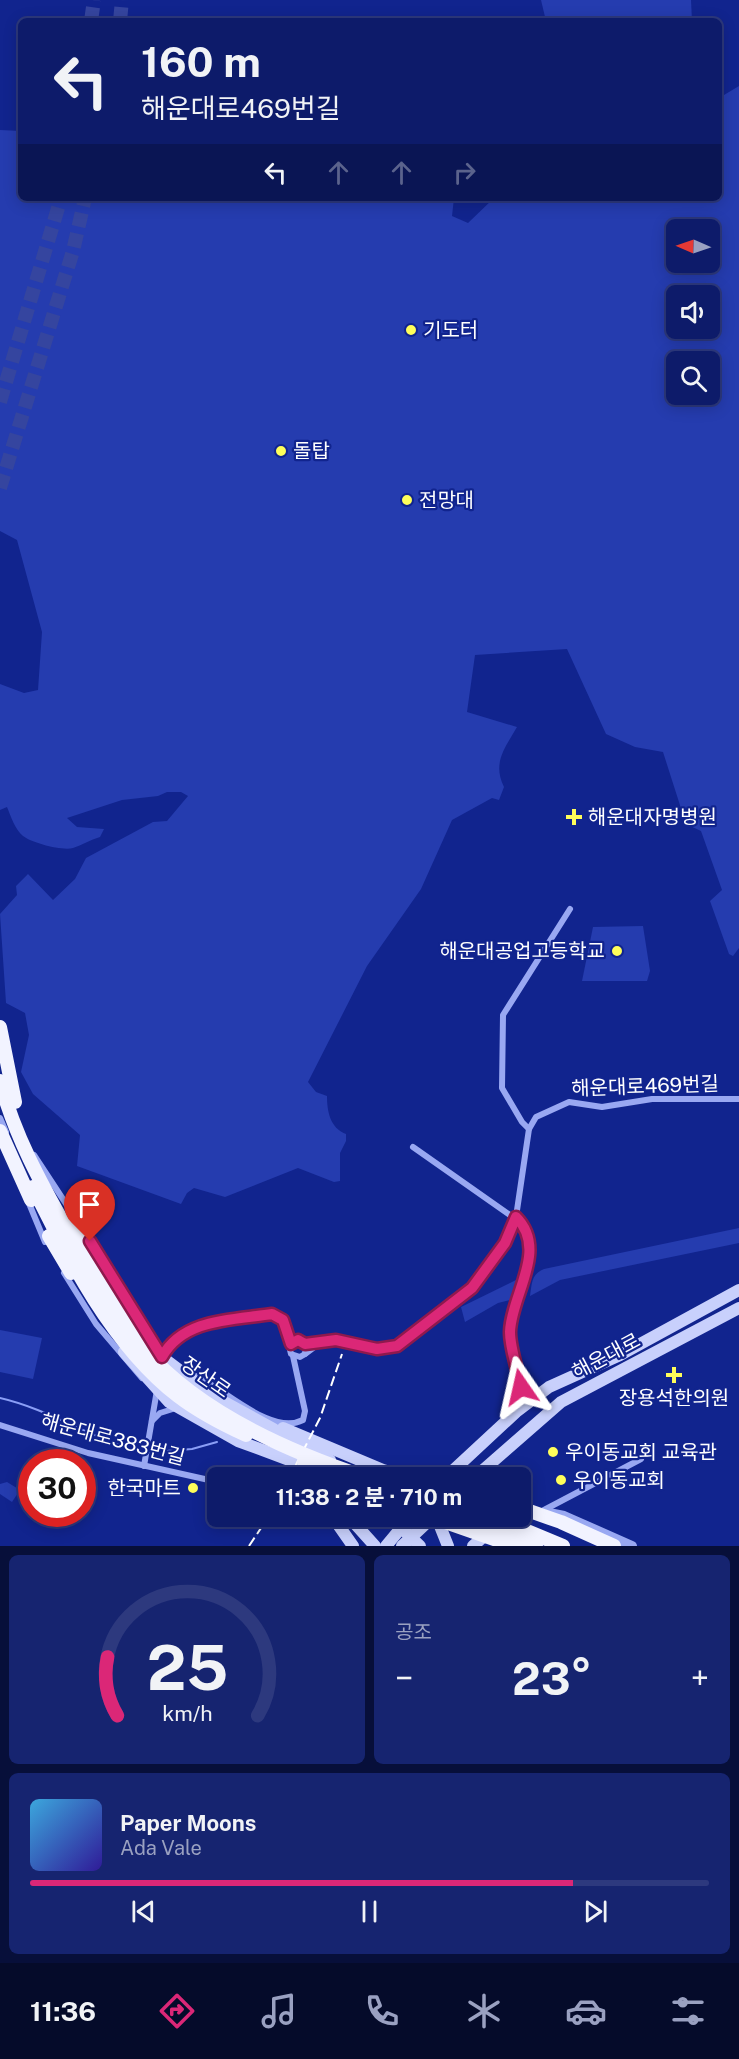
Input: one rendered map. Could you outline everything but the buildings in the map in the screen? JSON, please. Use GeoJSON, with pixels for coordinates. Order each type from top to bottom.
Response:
{"type":"FeatureCollection","features":[{"type":"Feature","properties":{"kind":"highway"},"geometry":{"type":"LineString","coordinates":[[0,1027],[22,1130],[40,1170],[132,1321],[162,1357]]}},
{"type":"Feature","properties":{"kind":"highway","name":"장산로"},"geometry":{"type":"LineString","coordinates":[[0,1081],[8,1109],[34,1171],[102,1289],[144,1349],[162,1369],[208,1404],[293,1448],[340,1467]]}},
{"type":"Feature","properties":{"kind":"highway","name":"장산로"},"geometry":{"type":"LineString","coordinates":[[0,1116],[17,1155],[68,1251],[113,1326],[140,1361],[178,1397],[215,1420],[313,1467]]}},
{"type":"Feature","properties":{"kind":"highway"},"geometry":{"type":"LineString","coordinates":[[5,1136],[49,1236],[88,1301],[123,1352]]}},
{"type":"Feature","properties":{"kind":"highway"},"geometry":{"type":"LineString","coordinates":[[531,1512],[561,1522],[614,1546]]}},
{"type":"Feature","properties":{"kind":"highway"},"geometry":{"type":"LineString","coordinates":[[531,1521],[595,1546]]}},
{"type":"Feature","properties":{"kind":"highway"},"geometry":{"type":"LineString","coordinates":[[459,1527],[513,1546]]}},
{"type":"Feature","properties":{"kind":"highway"},"geometry":{"type":"LineString","coordinates":[[487,1527],[536,1546]]}},
{"type":"Feature","properties":{"kind":"highway"},"geometry":{"type":"LineString","coordinates":[[517,1527],[563,1546]]}},
{"type":"Feature","properties":{"kind":"main road","name":"해운대로"},"geometry":{"type":"LineString","coordinates":[[456,1467],[525,1405],[549,1387],[620,1355],[739,1290]]}},
{"type":"Feature","properties":{"kind":"main road","name":"해운대로"},"geometry":{"type":"LineString","coordinates":[[492,1467],[561,1402],[739,1308]]}},
{"type":"Feature","properties":{"kind":"main road"},"geometry":{"type":"LineString","coordinates":[[123,1352],[178,1408],[238,1441],[291,1461],[299,1467]]}},
{"type":"Feature","properties":{"kind":"main road"},"geometry":{"type":"LineString","coordinates":[[162,1357],[215,1397],[317,1452],[337,1467]]}},
{"type":"Feature","properties":{"kind":"main road"},"geometry":{"type":"LineString","coordinates":[[244,1413],[377,1467]]}},
{"type":"Feature","properties":{"kind":"main road"},"geometry":{"type":"LineString","coordinates":[[327,1446],[353,1467]]}},
{"type":"Feature","properties":{"kind":"main road"},"geometry":{"type":"LineString","coordinates":[[272,1453],[288,1467]]}},
{"type":"Feature","properties":{"kind":"main road"},"geometry":{"type":"LineString","coordinates":[[340,1527],[353,1546]]}},
{"type":"Feature","properties":{"kind":"main road"},"geometry":{"type":"LineString","coordinates":[[358,1527],[375,1546]]}},
{"type":"Feature","properties":{"kind":"main road"},"geometry":{"type":"LineString","coordinates":[[386,1546],[392,1527]]}},
{"type":"Feature","properties":{"kind":"main road"},"geometry":{"type":"LineString","coordinates":[[399,1527],[411,1543],[426,1527]]}},
{"type":"Feature","properties":{"kind":"main road"},"geometry":{"type":"LineString","coordinates":[[441,1527],[448,1546]]}},
{"type":"Feature","properties":{"kind":"main road"},"geometry":{"type":"LineString","coordinates":[[469,1527],[522,1546]]}},
{"type":"Feature","properties":{"kind":"main road"},"geometry":{"type":"LineString","coordinates":[[484,1527],[492,1535]]}},
{"type":"Feature","properties":{"kind":"main road"},"geometry":{"type":"LineString","coordinates":[[473,1546],[482,1538],[492,1535]]}},
{"type":"Feature","properties":{"kind":"main road"},"geometry":{"type":"LineString","coordinates":[[528,1546],[528,1540],[533,1539],[551,1546]]}},
{"type":"Feature","properties":{"kind":"street"},"geometry":{"type":"LineString","coordinates":[[291,1344],[298,1340],[305,1344],[336,1340],[386,1350],[406,1341],[472,1288],[505,1243],[516,1217],[529,1129],[522,1122],[502,1088],[503,1015],[570,909]]}},
{"type":"Feature","properties":{"kind":"street"},"geometry":{"type":"LineString","coordinates":[[0,1051],[20,1135],[162,1357]]}},
{"type":"Feature","properties":{"kind":"street","name":"해운대로469번길"},"geometry":{"type":"LineString","coordinates":[[529,1129],[536,1117],[569,1102],[602,1107],[652,1099],[739,1099]]}},
{"type":"Feature","properties":{"kind":"street"},"geometry":{"type":"LineString","coordinates":[[0,1116],[22,1186],[43,1238],[96,1324],[135,1374],[157,1389]]}},
{"type":"Feature","properties":{"kind":"street"},"geometry":{"type":"LineString","coordinates":[[5,1136],[20,1135]]}},
{"type":"Feature","properties":{"kind":"street"},"geometry":{"type":"LineString","coordinates":[[413,1146],[467,1186],[516,1217],[524,1225],[531,1241],[510,1332],[525,1405]]}},
{"type":"Feature","properties":{"kind":"street"},"geometry":{"type":"LineString","coordinates":[[144,1466],[162,1357],[168,1346],[183,1333],[198,1326],[272,1314],[283,1320],[291,1344],[290,1352],[293,1356],[300,1357],[321,1342]]}},
{"type":"Feature","properties":{"kind":"street"},"geometry":{"type":"LineString","coordinates":[[305,1344],[305,1354]]}},
{"type":"Feature","properties":{"kind":"street","name":"장산로"},"geometry":{"type":"LineString","coordinates":[[184,1372],[200,1378],[221,1393],[268,1418],[299,1422],[303,1420],[304,1411],[293,1356]]}},
{"type":"Feature","properties":{"kind":"street"},"geometry":{"type":"LineString","coordinates":[[151,1422],[168,1408],[178,1408]]}},
{"type":"Feature","properties":{"kind":"street","name":"해운대로383번길"},"geometry":{"type":"LineString","coordinates":[[0,1425],[88,1453],[207,1480]]}},
{"type":"Feature","properties":{"kind":"street"},"geometry":{"type":"LineString","coordinates":[[540,1511],[641,1459]]}},
{"type":"Feature","properties":{"kind":"street"},"geometry":{"type":"LineString","coordinates":[[531,1510],[564,1515],[632,1546]]}},
{"type":"Feature","properties":{"kind":"shaded area"},"geometry":{"type":"Polygon","coordinates":[[[541,0],[691,0],[692,18],[545,18],[541,0]]]}},
{"type":"Feature","properties":{"kind":"shaded area"},"geometry":{"type":"Polygon","coordinates":[[[739,86],[739,948],[733,956],[729,954],[710,901],[722,890],[701,831],[686,824],[663,752],[635,747],[606,734],[567,649],[475,655],[467,712],[517,727],[504,749],[500,763],[499,770],[504,787],[499,800],[492,798],[452,820],[421,889],[367,966],[308,1082],[316,1092],[327,1096],[333,1123],[336,1128],[346,1134],[346,1141],[340,1153],[340,1181],[334,1182],[298,1168],[225,1197],[194,1188],[187,1193],[181,1204],[77,1166],[80,1135],[33,1094],[21,1072],[29,1035],[25,1013],[6,1003],[0,914],[17,895],[16,886],[28,874],[53,900],[75,879],[86,858],[153,822],[167,821],[188,796],[181,792],[167,792],[158,796],[122,800],[67,818],[77,827],[104,829],[100,837],[68,849],[47,846],[27,839],[18,830],[7,807],[0,810],[0,684],[24,693],[38,690],[42,632],[17,540],[0,531],[0,130],[18,131],[18,201],[454,201],[452,216],[468,223],[491,201],[722,201],[722,101],[724,95],[739,86]]]}},
{"type":"Feature","properties":{"kind":"shaded area"},"geometry":{"type":"Polygon","coordinates":[[[643,926],[650,971],[647,981],[582,981],[593,927],[643,926]]]}},
{"type":"Feature","properties":{"kind":"shaded area"},"geometry":{"type":"Polygon","coordinates":[[[739,1228],[739,1243],[560,1280],[530,1296],[534,1277],[544,1269],[739,1228]]]}},
{"type":"Feature","properties":{"kind":"shaded area"},"geometry":{"type":"Polygon","coordinates":[[[518,1279],[514,1299],[498,1303],[465,1322],[461,1307],[518,1279]]]}},
{"type":"Feature","properties":{"kind":"shaded area"},"geometry":{"type":"Polygon","coordinates":[[[0,1330],[42,1338],[33,1379],[0,1372],[0,1330]]]}},
{"type":"Feature","properties":{"kind":"shaded area"},"geometry":{"type":"Polygon","coordinates":[[[7,1482],[18,1489],[12,1502],[0,1494],[0,1484],[7,1482]]]}},
{"type":"Feature","properties":{"kind":"waterway"},"geometry":{"type":"LineString","coordinates":[[0,1398],[35,1409],[137,1451]]}},
{"type":"Feature","properties":{"kind":"waterway"},"geometry":{"type":"LineString","coordinates":[[153,1452],[192,1449],[217,1442]]}},
{"type":"Feature","properties":{"kind":"tunnel"},"geometry":{"type":"LineString","coordinates":[[91,18],[94,0]]}},
{"type":"Feature","properties":{"kind":"tunnel"},"geometry":{"type":"LineString","coordinates":[[120,18],[122,0]]}},
{"type":"Feature","properties":{"kind":"tunnel"},"geometry":{"type":"LineString","coordinates":[[0,402],[60,201]]}},
{"type":"Feature","properties":{"kind":"tunnel"},"geometry":{"type":"LineString","coordinates":[[0,488],[73,251],[84,201]]}},
{"type":"Feature","properties":{"kind":"railway"},"geometry":{"type":"LineString","coordinates":[[295,1467],[320,1418],[342,1354]]}},
{"type":"Feature","properties":{"kind":"railway"},"geometry":{"type":"LineString","coordinates":[[249,1546],[262,1527]]}},
{"type":"Feature","properties":{"kind":"place","name":"기도터"},"geometry":{"type":"Point","coordinates":[411,330]}},
{"type":"Feature","properties":{"kind":"place","name":"돌탑"},"geometry":{"type":"Point","coordinates":[281,451]}},
{"type":"Feature","properties":{"kind":"place","name":"전망대"},"geometry":{"type":"Point","coordinates":[407,500]}},
{"type":"Feature","properties":{"kind":"place","name":"해운대자명병원"},"geometry":{"type":"Point","coordinates":[574,817]}},
{"type":"Feature","properties":{"kind":"place","name":"해운대공업고등학교"},"geometry":{"type":"Point","coordinates":[617,951]}},
{"type":"Feature","properties":{"kind":"place","name":"장용석한의원"},"geometry":{"type":"Point","coordinates":[674,1375]}},
{"type":"Feature","properties":{"kind":"place","name":"우이동교회 교육관"},"geometry":{"type":"Point","coordinates":[553,1452]}},
{"type":"Feature","properties":{"kind":"place","name":"우이동교회"},"geometry":{"type":"Point","coordinates":[561,1480]}},
{"type":"Feature","properties":{"kind":"place","name":"한국마트"},"geometry":{"type":"Point","coordinates":[193,1488]}},
{"type":"Feature","properties":{"kind":"route"},"geometry":{"type":"LineString","coordinates":[[90,1241],[154,1340],[162,1357],[168,1346],[183,1333],[198,1326],[272,1314],[283,1320],[288,1342],[291,1344],[298,1340],[305,1344],[336,1340],[386,1350],[406,1341],[472,1288],[505,1243],[516,1217],[524,1225],[531,1241],[520,1298],[510,1332],[521,1387]]}}]}
